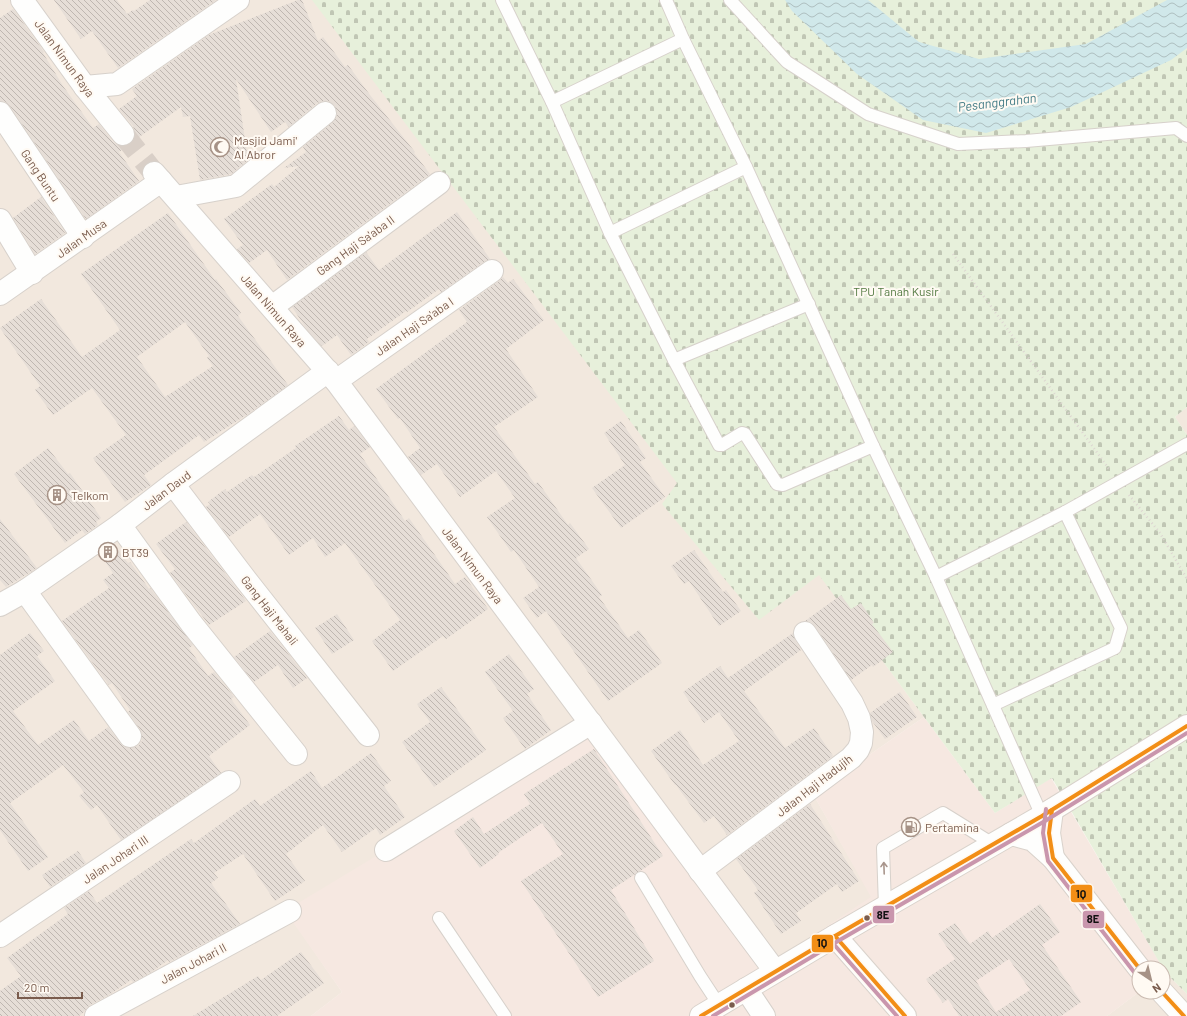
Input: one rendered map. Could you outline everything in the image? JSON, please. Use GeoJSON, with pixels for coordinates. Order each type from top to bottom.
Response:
{"type":"FeatureCollection","features":[{"type":"Feature","properties":{"kind":"street","name":"Jalan Nimun Raya"},"geometry":{"type":"LineString","coordinates":[[22,0],[85,87],[122,134]]}},
{"type":"Feature","properties":{"kind":"street"},"geometry":{"type":"LineString","coordinates":[[85,87],[117,84],[238,0]]}},
{"type":"Feature","properties":{"kind":"street","name":"Gang Buntu"},"geometry":{"type":"LineString","coordinates":[[0,113],[83,237]]}},
{"type":"Feature","properties":{"kind":"street"},"geometry":{"type":"LineString","coordinates":[[176,197],[236,186],[325,114]]}},
{"type":"Feature","properties":{"kind":"street","name":"Jalan Nimun Raya"},"geometry":{"type":"LineString","coordinates":[[158,177],[332,376],[775,971]]}},
{"type":"Feature","properties":{"kind":"street","name":"Jalan Musa"},"geometry":{"type":"LineString","coordinates":[[0,294],[83,237],[158,177]]}},
{"type":"Feature","properties":{"kind":"street","name":"Gang Haji Sa'aba II"},"geometry":{"type":"LineString","coordinates":[[272,307],[439,183]]}},
{"type":"Feature","properties":{"kind":"street"},"geometry":{"type":"LineString","coordinates":[[0,220],[32,273]]}},
{"type":"Feature","properties":{"kind":"street","name":"Jalan Haji Sa'aba I"},"geometry":{"type":"LineString","coordinates":[[332,376],[492,271]]}},
{"type":"Feature","properties":{"kind":"street","name":"Jalan Daud"},"geometry":{"type":"LineString","coordinates":[[2,601],[25,591],[174,484],[332,376]]}},
{"type":"Feature","properties":{"kind":"street","name":"Gang Haji Mahali"},"geometry":{"type":"LineString","coordinates":[[174,484],[246,580],[368,735]]}},
{"type":"Feature","properties":{"kind":"street"},"geometry":{"type":"LineString","coordinates":[[120,524],[191,623],[296,754]]}},
{"type":"Feature","properties":{"kind":"street"},"geometry":{"type":"LineString","coordinates":[[25,591],[130,736]]}},
{"type":"Feature","properties":{"kind":"street","name":"Jalan Haji Hadujih"},"geometry":{"type":"LineString","coordinates":[[700,871],[851,758],[858,750],[861,743],[862,732],[860,718],[852,703],[805,634]]}},
{"type":"Feature","properties":{"kind":"street"},"geometry":{"type":"LineString","coordinates":[[386,850],[591,723]]}},
{"type":"Feature","properties":{"kind":"street"},"geometry":{"type":"LineString","coordinates":[[710,1011],[775,971],[1047,813],[1187,726]]}},
{"type":"Feature","properties":{"kind":"street","name":"Jalan Johari III"},"geometry":{"type":"LineString","coordinates":[[0,936],[229,782]]}},
{"type":"Feature","properties":{"kind":"street"},"geometry":{"type":"LineString","coordinates":[[1047,813],[1053,858]]}},
{"type":"Feature","properties":{"kind":"street"},"geometry":{"type":"LineString","coordinates":[[1002,839],[1033,840],[1053,858],[1133,960]]}},
{"type":"Feature","properties":{"kind":"street","name":"Jalan Johari II"},"geometry":{"type":"LineString","coordinates":[[96,1016],[290,911]]}},
{"type":"Feature","properties":{"kind":"street"},"geometry":{"type":"LineString","coordinates":[[835,936],[905,1016]]}},
{"type":"Feature","properties":{"kind":"street"},"geometry":{"type":"LineString","coordinates":[[746,989],[764,1016]]}},
{"type":"Feature","properties":{"kind":"street"},"geometry":{"type":"LineString","coordinates":[[1169,1000],[1184,1016]]}},
{"type":"Feature","properties":{"kind":"lane"},"geometry":{"type":"LineString","coordinates":[[502,0],[552,102],[610,233],[719,445],[722,445],[742,433],[745,434],[777,484],[783,485],[873,446]]}},
{"type":"Feature","properties":{"kind":"lane"},"geometry":{"type":"LineString","coordinates":[[666,0],[683,39],[746,167],[873,446],[936,576],[993,705],[1047,813]]}},
{"type":"Feature","properties":{"kind":"lane"},"geometry":{"type":"LineString","coordinates":[[730,0],[787,62],[868,114],[958,144],[1026,141],[1176,128],[1187,136]]}},
{"type":"Feature","properties":{"kind":"lane"},"geometry":{"type":"LineString","coordinates":[[552,102],[683,39]]}},
{"type":"Feature","properties":{"kind":"lane"},"geometry":{"type":"LineString","coordinates":[[610,233],[746,167]]}},
{"type":"Feature","properties":{"kind":"lane"},"geometry":{"type":"LineString","coordinates":[[674,360],[809,304]]}},
{"type":"Feature","properties":{"kind":"lane"},"geometry":{"type":"LineString","coordinates":[[936,576],[1065,512],[1187,444]]}},
{"type":"Feature","properties":{"kind":"lane"},"geometry":{"type":"LineString","coordinates":[[993,705],[1115,648],[1121,628],[1065,512]]}},
{"type":"Feature","properties":{"kind":"lane"},"geometry":{"type":"LineString","coordinates":[[885,907],[883,848],[943,813],[1002,839]]}},
{"type":"Feature","properties":{"kind":"lane"},"geometry":{"type":"LineString","coordinates":[[640,878],[700,976],[710,1011]]}},
{"type":"Feature","properties":{"kind":"lane"},"geometry":{"type":"LineString","coordinates":[[439,918],[505,1016]]}},
{"type":"Feature","properties":{"kind":"path"},"geometry":{"type":"LineString","coordinates":[[953,254],[1119,482],[1160,534],[1187,579]]}},
{"type":"Feature","properties":{"kind":"shaded area"},"geometry":{"type":"Polygon","coordinates":[[[0,0],[397,0],[924,717],[813,794],[872,897],[775,961],[286,911],[342,992],[311,1016],[0,1016],[0,0]]]}},
{"type":"Feature","properties":{"kind":"shaded area"},"geometry":{"type":"Polygon","coordinates":[[[1187,407],[1187,435],[1175,417],[1187,407]]]}},
{"type":"Feature","properties":{"kind":"shaded area"},"geometry":{"type":"Polygon","coordinates":[[[924,717],[995,813],[1051,778],[1158,960],[1131,960],[1131,998],[1107,1016],[311,1016],[342,992],[285,911],[590,727],[775,961],[871,897],[813,794],[924,717]]]}},
{"type":"Feature","properties":{"kind":"shaded area"},"geometry":{"type":"Polygon","coordinates":[[[1171,978],[1187,994],[1187,1016],[1107,1016],[1131,998],[1131,1000],[1171,1000],[1171,978]]]}},
{"type":"Feature","properties":{"kind":"green space","name":"TPU Tanah Kusir"},"geometry":{"type":"Polygon","coordinates":[[[312,0],[1187,0],[1187,407],[1175,417],[1187,435],[1187,994],[1171,978],[1171,960],[1158,960],[1052,778],[995,813],[819,575],[759,620],[662,504],[677,483],[312,0]]]}},
{"type":"Feature","properties":{"kind":"water","name":"Pesanggrahan"},"geometry":{"type":"Polygon","coordinates":[[[785,0],[868,0],[919,42],[979,59],[1086,44],[1167,0],[1187,0],[1187,48],[1171,60],[1071,107],[986,133],[923,120],[857,74],[792,11],[785,0]]]}},
{"type":"Feature","properties":{"kind":"building"},"geometry":{"type":"Polygon","coordinates":[[[54,0],[117,0],[127,14],[150,0],[216,0],[118,68],[92,31],[81,39],[54,0]]]}},
{"type":"Feature","properties":{"kind":"building"},"geometry":{"type":"Polygon","coordinates":[[[298,0],[302,0],[318,41],[323,37],[345,67],[348,65],[415,152],[414,153],[430,174],[287,280],[267,250],[249,263],[237,249],[243,245],[224,219],[272,184],[274,187],[299,166],[284,168],[306,152],[303,147],[337,117],[337,111],[334,105],[329,101],[317,103],[289,127],[285,122],[271,132],[236,79],[248,160],[231,174],[200,180],[190,116],[183,117],[181,107],[131,143],[135,138],[133,126],[119,109],[137,96],[132,89],[209,35],[298,0]]]}},
{"type":"Feature","properties":{"kind":"building"},"geometry":{"type":"Polygon","coordinates":[[[13,9],[44,52],[43,53],[63,86],[93,128],[99,124],[113,142],[118,145],[125,146],[130,144],[119,152],[139,181],[86,219],[10,106],[6,102],[0,101],[0,18],[13,9]]]}},
{"type":"Feature","properties":{"kind":"building"},"geometry":{"type":"Polygon","coordinates":[[[41,197],[65,233],[35,254],[13,218],[41,197]]]}},
{"type":"Feature","properties":{"kind":"building"},"geometry":{"type":"Polygon","coordinates":[[[457,212],[490,259],[441,292],[439,289],[407,312],[406,311],[367,339],[369,342],[351,355],[337,335],[322,346],[308,331],[292,307],[366,252],[379,270],[457,212]]]}},
{"type":"Feature","properties":{"kind":"building"},"geometry":{"type":"Polygon","coordinates":[[[168,213],[215,280],[216,279],[241,313],[238,316],[288,385],[248,414],[204,442],[199,435],[144,475],[151,485],[125,502],[93,458],[126,435],[92,388],[53,415],[35,390],[40,386],[0,328],[41,299],[82,357],[120,330],[81,274],[168,213]],[[185,322],[137,357],[165,397],[213,366],[207,358],[209,356],[185,322]]]}},
{"type":"Feature","properties":{"kind":"building"},"geometry":{"type":"Polygon","coordinates":[[[503,277],[508,283],[513,279],[544,320],[506,349],[538,397],[494,427],[535,484],[538,482],[568,525],[570,523],[589,549],[576,558],[602,595],[599,597],[628,638],[639,630],[662,663],[608,701],[546,611],[537,618],[523,598],[539,587],[514,550],[511,552],[487,517],[515,498],[496,471],[460,497],[437,464],[421,475],[408,457],[420,448],[400,418],[398,419],[376,389],[467,322],[459,310],[503,277]]]}},
{"type":"Feature","properties":{"kind":"building"},"geometry":{"type":"Polygon","coordinates":[[[339,416],[349,430],[354,426],[370,447],[360,454],[405,521],[409,518],[455,584],[465,577],[488,609],[446,639],[443,636],[393,671],[372,641],[400,620],[345,543],[325,557],[313,538],[289,555],[260,514],[229,537],[206,507],[210,504],[208,502],[225,489],[227,492],[252,475],[254,477],[296,448],[295,446],[339,416]]]}},
{"type":"Feature","properties":{"kind":"building"},"geometry":{"type":"Polygon","coordinates":[[[621,421],[646,458],[640,462],[665,497],[621,528],[592,488],[625,465],[604,433],[621,421]]]}},
{"type":"Feature","properties":{"kind":"building","name":"Telkom"},"geometry":{"type":"Polygon","coordinates":[[[48,448],[68,474],[70,473],[101,518],[96,522],[98,525],[85,534],[82,530],[65,543],[14,474],[48,448]]]}},
{"type":"Feature","properties":{"kind":"building"},"geometry":{"type":"Polygon","coordinates":[[[0,519],[37,568],[6,587],[0,580],[0,519]]]}},
{"type":"Feature","properties":{"kind":"building"},"geometry":{"type":"Polygon","coordinates":[[[186,522],[246,601],[209,625],[170,573],[175,569],[156,544],[186,522]]]}},
{"type":"Feature","properties":{"kind":"building"},"geometry":{"type":"Polygon","coordinates":[[[114,545],[128,563],[130,562],[193,645],[189,648],[208,676],[214,672],[234,697],[231,699],[250,725],[209,756],[221,773],[121,840],[97,805],[91,810],[79,796],[84,792],[63,765],[10,803],[48,857],[28,871],[0,830],[0,655],[30,633],[44,651],[37,656],[55,681],[13,711],[38,745],[74,720],[89,741],[108,727],[120,743],[125,747],[131,748],[138,746],[142,741],[142,734],[128,712],[130,710],[112,683],[109,685],[62,621],[109,588],[103,580],[113,573],[100,554],[114,545]]]}},
{"type":"Feature","properties":{"kind":"building"},"geometry":{"type":"Polygon","coordinates":[[[694,550],[723,592],[726,590],[741,611],[719,626],[689,581],[684,584],[671,566],[694,550]]]}},
{"type":"Feature","properties":{"kind":"building"},"geometry":{"type":"Polygon","coordinates":[[[841,595],[851,609],[861,603],[874,623],[872,624],[893,652],[873,667],[872,665],[851,680],[815,626],[811,622],[805,621],[841,595]]]}},
{"type":"Feature","properties":{"kind":"building"},"geometry":{"type":"Polygon","coordinates":[[[337,614],[354,640],[332,654],[315,628],[337,614]]]}},
{"type":"Feature","properties":{"kind":"building"},"geometry":{"type":"Polygon","coordinates":[[[270,631],[307,678],[293,688],[278,665],[254,682],[234,657],[270,631]]]}},
{"type":"Feature","properties":{"kind":"building"},"geometry":{"type":"Polygon","coordinates":[[[793,633],[801,650],[744,691],[785,748],[814,728],[833,756],[727,835],[714,816],[704,823],[651,751],[680,730],[703,765],[739,741],[719,712],[704,723],[683,692],[720,666],[728,678],[793,633]]]}},
{"type":"Feature","properties":{"kind":"building"},"geometry":{"type":"Polygon","coordinates":[[[509,654],[534,689],[527,694],[551,730],[525,749],[503,718],[513,711],[485,672],[509,654]]]}},
{"type":"Feature","properties":{"kind":"building"},"geometry":{"type":"Polygon","coordinates":[[[441,687],[486,750],[434,787],[402,742],[430,722],[417,704],[441,687]]]}},
{"type":"Feature","properties":{"kind":"building"},"geometry":{"type":"Polygon","coordinates":[[[900,692],[917,717],[885,739],[872,721],[870,713],[900,692]]]}},
{"type":"Feature","properties":{"kind":"building"},"geometry":{"type":"Polygon","coordinates":[[[594,749],[663,856],[611,890],[654,961],[598,997],[521,881],[563,854],[542,823],[498,853],[499,854],[480,868],[454,831],[473,817],[484,834],[530,804],[524,794],[594,749]]]}},
{"type":"Feature","properties":{"kind":"building"},"geometry":{"type":"Polygon","coordinates":[[[371,753],[391,781],[384,786],[405,817],[380,835],[376,828],[342,852],[323,825],[286,854],[305,881],[275,901],[243,854],[214,873],[218,878],[211,883],[240,924],[169,962],[168,960],[153,971],[133,982],[131,980],[112,993],[90,1005],[79,1016],[0,1016],[0,991],[21,976],[7,958],[68,914],[64,908],[89,891],[97,903],[191,839],[194,843],[255,799],[260,806],[311,771],[322,788],[371,753]]]}},
{"type":"Feature","properties":{"kind":"building"},"geometry":{"type":"Polygon","coordinates":[[[810,804],[859,881],[842,892],[837,884],[796,913],[801,921],[781,934],[754,893],[758,890],[736,859],[810,804]]]}},
{"type":"Feature","properties":{"kind":"building"},"geometry":{"type":"Polygon","coordinates":[[[78,851],[86,863],[50,887],[42,875],[78,851]]]}},
{"type":"Feature","properties":{"kind":"building"},"geometry":{"type":"Polygon","coordinates":[[[1040,904],[1060,932],[1042,945],[1081,1002],[1061,1016],[959,1016],[948,999],[943,1003],[926,979],[955,959],[938,934],[955,923],[970,944],[988,931],[992,938],[1040,904]],[[1009,959],[976,981],[996,1012],[1030,990],[1009,959]]]}},
{"type":"Feature","properties":{"kind":"building"},"geometry":{"type":"Polygon","coordinates":[[[301,952],[324,983],[277,1016],[193,1016],[258,976],[261,980],[301,952]]]}},
{"type":"Feature","properties":{"kind":"tunnel"},"geometry":{"type":"LineString","coordinates":[[123,134],[154,173]]}},
{"type":"Feature","properties":{"kind":"transit line","name":"1Q"},"geometry":{"type":"LineString","coordinates":[[701,1016],[835,936],[1042,816],[1187,726]]}},
{"type":"Feature","properties":{"kind":"transit line","name":"8E"},"geometry":{"type":"LineString","coordinates":[[713,1016],[838,941],[1045,821],[1187,733]]}},
{"type":"Feature","properties":{"kind":"transit line","name":"8E"},"geometry":{"type":"LineString","coordinates":[[1046,809],[1043,833],[1048,861],[1131,968]]}},
{"type":"Feature","properties":{"kind":"transit line","name":"1Q"},"geometry":{"type":"LineString","coordinates":[[1052,810],[1049,833],[1053,858],[1133,960]]}},
{"type":"Feature","properties":{"kind":"transit line","name":"1Q"},"geometry":{"type":"LineString","coordinates":[[835,936],[905,1016]]}},
{"type":"Feature","properties":{"kind":"transit line","name":"8E"},"geometry":{"type":"LineString","coordinates":[[830,940],[897,1016]]}},
{"type":"Feature","properties":{"kind":"transit line","name":"1Q"},"geometry":{"type":"LineString","coordinates":[[1169,1000],[1184,1016]]}},
{"type":"Feature","properties":{"kind":"place","name":"Masjid Jami' Al Abror"},"geometry":{"type":"Point","coordinates":[220,147]}},
{"type":"Feature","properties":{"kind":"place","name":"Telkom"},"geometry":{"type":"Point","coordinates":[57,495]}},
{"type":"Feature","properties":{"kind":"place","name":"BT39"},"geometry":{"type":"Point","coordinates":[108,552]}},
{"type":"Feature","properties":{"kind":"place","name":"Pertamina"},"geometry":{"type":"Point","coordinates":[911,827]}}]}
